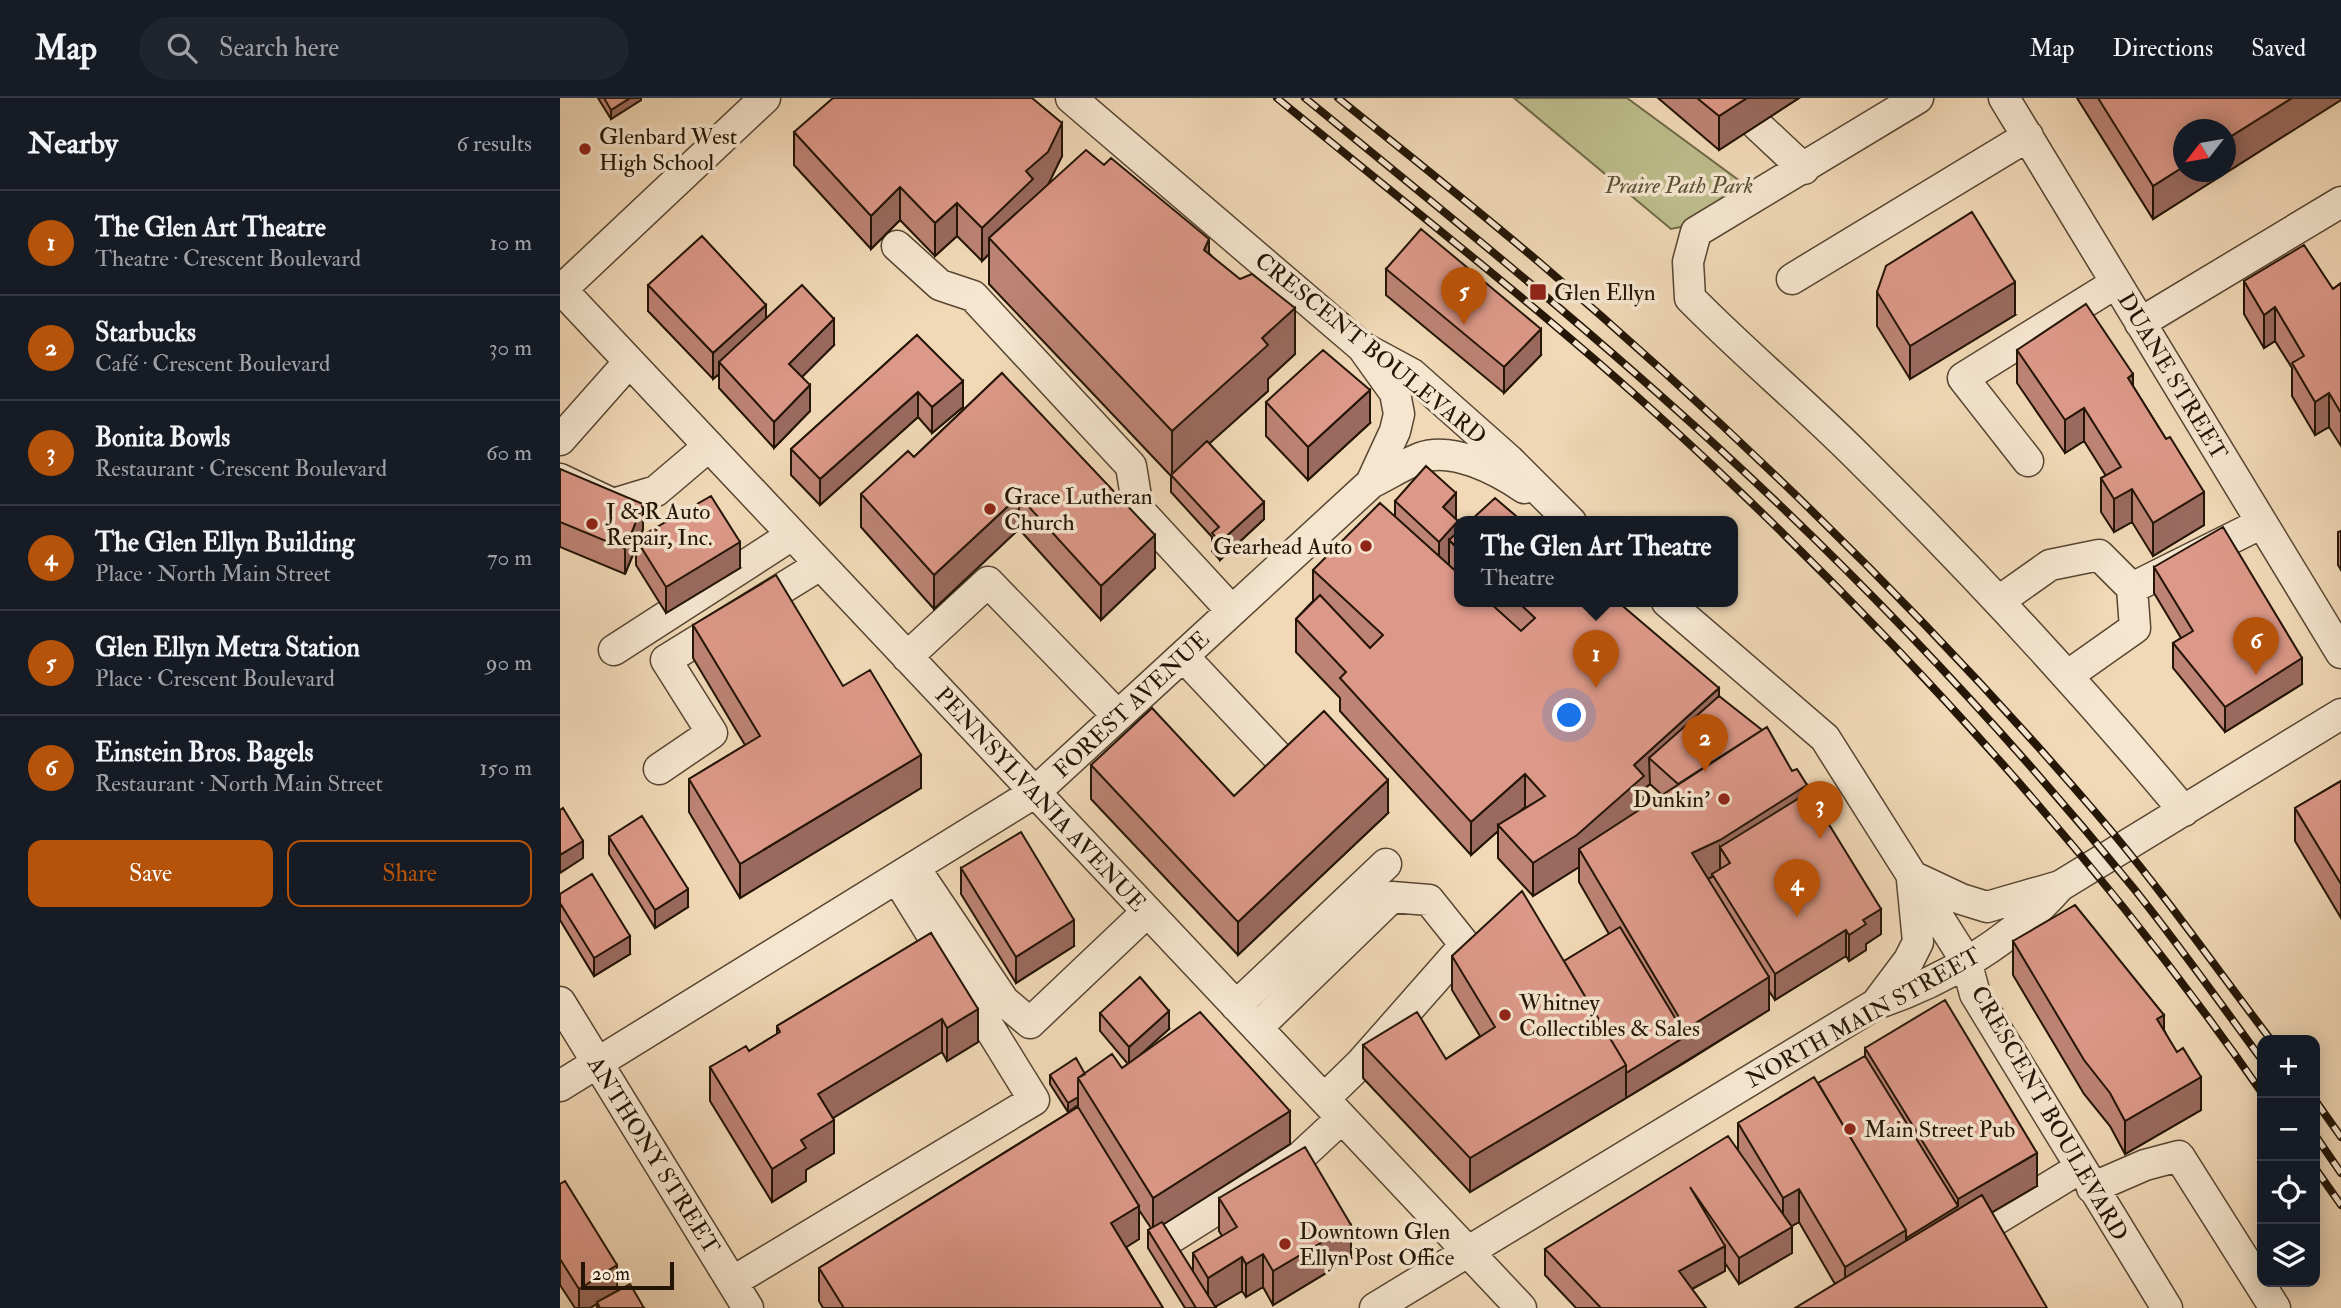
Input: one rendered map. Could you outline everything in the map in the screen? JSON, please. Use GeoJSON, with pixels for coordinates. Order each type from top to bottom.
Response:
{"type":"FeatureCollection","features":[{"type":"Feature","properties":{"kind":"street"},"geometry":{"type":"LineString","coordinates":[[561,289],[765,98]]}},
{"type":"Feature","properties":{"kind":"street","name":"CRESCENT BOULEVARD"},"geometry":{"type":"LineString","coordinates":[[1071,98],[1362,347],[1412,374],[1509,460],[1563,516]]}},
{"type":"Feature","properties":{"kind":"street"},"geometry":{"type":"LineString","coordinates":[[1918,98],[1885,107],[1804,169],[1696,232],[1688,262],[1690,298],[1855,453],[1999,601],[2184,811]]}},
{"type":"Feature","properties":{"kind":"street","name":"DUANE STREET"},"geometry":{"type":"LineString","coordinates":[[2004,98],[2341,653]]}},
{"type":"Feature","properties":{"kind":"street"},"geometry":{"type":"LineString","coordinates":[[1757,125],[1804,169]]}},
{"type":"Feature","properties":{"kind":"street"},"geometry":{"type":"LineString","coordinates":[[1792,279],[2028,136]]}},
{"type":"Feature","properties":{"kind":"street"},"geometry":{"type":"LineString","coordinates":[[2140,323],[2341,202]]}},
{"type":"Feature","properties":{"kind":"street"},"geometry":{"type":"LineString","coordinates":[[897,246],[940,285],[973,296],[1131,466],[1138,509],[1232,611]]}},
{"type":"Feature","properties":{"kind":"street"},"geometry":{"type":"LineString","coordinates":[[2028,461],[1964,378],[2116,283]]}},
{"type":"Feature","properties":{"kind":"street","name":"PENNSYLVANIA AVENUE"},"geometry":{"type":"LineString","coordinates":[[561,289],[1521,1308]]}},
{"type":"Feature","properties":{"kind":"street","name":"FOREST AVENUE"},"geometry":{"type":"LineString","coordinates":[[560,1086],[1034,793],[1129,718],[1183,656],[1371,483],[1395,431],[1399,414],[1395,393],[1362,347]]}},
{"type":"Feature","properties":{"kind":"street"},"geometry":{"type":"LineString","coordinates":[[560,440],[629,362]]}},
{"type":"Feature","properties":{"kind":"street"},"geometry":{"type":"LineString","coordinates":[[560,480],[613,504],[656,491],[709,446]]}},
{"type":"Feature","properties":{"kind":"street"},"geometry":{"type":"LineString","coordinates":[[1371,483],[1423,457],[1449,455],[1476,463],[1515,481],[1563,516]]}},
{"type":"Feature","properties":{"kind":"street"},"geometry":{"type":"LineString","coordinates":[[2132,587],[2262,523]]}},
{"type":"Feature","properties":{"kind":"street"},"geometry":{"type":"LineString","coordinates":[[614,650],[792,536]]}},
{"type":"Feature","properties":{"kind":"street"},"geometry":{"type":"LineString","coordinates":[[1999,601],[2050,565],[2099,555],[2132,587],[2135,628],[2067,676]]}},
{"type":"Feature","properties":{"kind":"street"},"geometry":{"type":"LineString","coordinates":[[659,769],[712,733],[666,660],[820,565]]}},
{"type":"Feature","properties":{"kind":"street"},"geometry":{"type":"LineString","coordinates":[[907,657],[988,582],[1129,718]]}},
{"type":"Feature","properties":{"kind":"street","name":"CRESCENT BOULEVARD"},"geometry":{"type":"LineString","coordinates":[[1673,607],[1825,738],[1966,961],[1975,994],[2167,1308]]}},
{"type":"Feature","properties":{"kind":"street"},"geometry":{"type":"LineString","coordinates":[[1183,656],[1280,759]]}},
{"type":"Feature","properties":{"kind":"street","name":"NORTH MAIN STREET"},"geometry":{"type":"LineString","coordinates":[[1375,1308],[1876,1004],[1919,990],[2034,916],[2060,886],[2341,714]]}},
{"type":"Feature","properties":{"kind":"street"},"geometry":{"type":"LineString","coordinates":[[1236,1006],[1386,864]]}},
{"type":"Feature","properties":{"kind":"street"},"geometry":{"type":"LineString","coordinates":[[905,872],[1004,1001],[1030,1023],[1147,912]]}},
{"type":"Feature","properties":{"kind":"street"},"geometry":{"type":"LineString","coordinates":[[732,1282],[1034,1100],[905,872]]}},
{"type":"Feature","properties":{"kind":"street"},"geometry":{"type":"LineString","coordinates":[[1912,876],[1961,899],[1987,907],[2060,886]]}},
{"type":"Feature","properties":{"kind":"street"},"geometry":{"type":"LineString","coordinates":[[1876,1004],[1909,960],[1918,942],[1912,876]]}},
{"type":"Feature","properties":{"kind":"street"},"geometry":{"type":"LineString","coordinates":[[1168,1240],[1300,1157],[1362,1063],[1465,945],[1429,900],[1392,897],[1257,1028]]}},
{"type":"Feature","properties":{"kind":"street","name":"ANTHONY STREET"},"geometry":{"type":"LineString","coordinates":[[560,1002],[748,1308]]}},
{"type":"Feature","properties":{"kind":"street"},"geometry":{"type":"LineString","coordinates":[[1938,1255],[2086,1178],[2179,1156],[2275,1308]]}},
{"type":"Feature","properties":{"kind":"green space","name":"Praire Path Park"},"geometry":{"type":"Polygon","coordinates":[[[1514,98],[1627,98],[1752,190],[1695,224],[1671,229],[1514,98]]]}},
{"type":"Feature","properties":{"kind":"building"},"geometry":{"type":"Polygon","coordinates":[[[604,98],[630,98],[611,110],[604,98]]]}},
{"type":"Feature","properties":{"kind":"building"},"geometry":{"type":"Polygon","coordinates":[[[833,98],[1032,98],[1062,123],[1048,152],[1026,171],[1033,179],[982,228],[957,203],[935,223],[900,187],[871,216],[794,132],[833,98]]]}},
{"type":"Feature","properties":{"kind":"building"},"geometry":{"type":"Polygon","coordinates":[[[1697,98],[1747,98],[1719,116],[1697,98]]]}},
{"type":"Feature","properties":{"kind":"building"},"geometry":{"type":"Polygon","coordinates":[[[2098,98],[2292,98],[2236,133],[2236,119],[2173,119],[2173,173],[2153,186],[2098,98]]]}},
{"type":"Feature","properties":{"kind":"building"},"geometry":{"type":"Polygon","coordinates":[[[1086,150],[1104,165],[1111,158],[1209,239],[1204,250],[1240,279],[1252,274],[1295,308],[1262,338],[1268,345],[1172,431],[989,238],[1086,150]]]}},
{"type":"Feature","properties":{"kind":"building"},"geometry":{"type":"Polygon","coordinates":[[[1972,212],[2015,282],[1910,346],[1877,292],[1886,266],[1972,212]]]}},
{"type":"Feature","properties":{"kind":"building"},"geometry":{"type":"Polygon","coordinates":[[[1421,229],[1541,329],[1504,367],[1386,269],[1421,229]]]}},
{"type":"Feature","properties":{"kind":"building"},"geometry":{"type":"Polygon","coordinates":[[[702,236],[766,305],[713,353],[648,285],[702,236]]]}},
{"type":"Feature","properties":{"kind":"building"},"geometry":{"type":"Polygon","coordinates":[[[2304,245],[2333,289],[2341,283],[2341,413],[2329,393],[2315,402],[2292,363],[2304,356],[2275,307],[2264,315],[2244,281],[2304,245]]]}},
{"type":"Feature","properties":{"kind":"building"},"geometry":{"type":"Polygon","coordinates":[[[802,285],[834,319],[789,364],[810,385],[774,422],[719,362],[802,285]]]}},
{"type":"Feature","properties":{"kind":"building"},"geometry":{"type":"Polygon","coordinates":[[[2086,304],[2133,374],[2128,378],[2166,439],[2170,437],[2204,492],[2153,523],[2132,489],[2114,499],[2101,478],[2121,467],[2084,408],[2065,420],[2017,350],[2086,304]]]}},
{"type":"Feature","properties":{"kind":"building"},"geometry":{"type":"Polygon","coordinates":[[[917,335],[963,381],[932,407],[918,392],[820,479],[791,449],[917,335]]]}},
{"type":"Feature","properties":{"kind":"building"},"geometry":{"type":"Polygon","coordinates":[[[1323,350],[1370,390],[1308,447],[1266,402],[1323,350]]]}},
{"type":"Feature","properties":{"kind":"building","name":"Grace Lutheran Church"},"geometry":{"type":"Polygon","coordinates":[[[1002,373],[1155,535],[1101,586],[1019,496],[934,575],[861,494],[908,451],[914,457],[1002,373]]]}},
{"type":"Feature","properties":{"kind":"building"},"geometry":{"type":"Polygon","coordinates":[[[1207,441],[1264,502],[1220,542],[1212,533],[1219,527],[1171,475],[1207,441]]]}},
{"type":"Feature","properties":{"kind":"building"},"geometry":{"type":"Polygon","coordinates":[[[1426,466],[1456,493],[1443,507],[1454,517],[1454,525],[1439,542],[1395,501],[1426,466]]]}},
{"type":"Feature","properties":{"kind":"building"},"geometry":{"type":"Polygon","coordinates":[[[560,469],[643,504],[625,549],[560,522],[560,469]]]}},
{"type":"Feature","properties":{"kind":"building"},"geometry":{"type":"Polygon","coordinates":[[[711,496],[740,542],[666,587],[636,539],[711,496]]]}},
{"type":"Feature","properties":{"kind":"building"},"geometry":{"type":"Polygon","coordinates":[[[1495,498],[1516,516],[1476,516],[1495,498]]]}},
{"type":"Feature","properties":{"kind":"building"},"geometry":{"type":"Polygon","coordinates":[[[1380,503],[1454,570],[1454,607],[1495,607],[1521,631],[1535,618],[1523,607],[1624,607],[1719,688],[1634,765],[1644,776],[1577,835],[1533,863],[1498,825],[1545,796],[1525,774],[1471,822],[1340,678],[1346,672],[1296,619],[1320,595],[1370,648],[1383,635],[1313,570],[1380,503]]]}},
{"type":"Feature","properties":{"kind":"building"},"geometry":{"type":"Polygon","coordinates":[[[2223,527],[2302,658],[2225,707],[2173,643],[2193,631],[2154,567],[2223,527]]]}},
{"type":"Feature","properties":{"kind":"building"},"geometry":{"type":"Polygon","coordinates":[[[776,575],[843,686],[870,670],[921,755],[740,864],[689,779],[760,736],[693,625],[776,575]]]}},
{"type":"Feature","properties":{"kind":"building"},"geometry":{"type":"Polygon","coordinates":[[[1719,696],[1762,730],[1678,784],[1649,758],[1719,696]]]}},
{"type":"Feature","properties":{"kind":"building"},"geometry":{"type":"Polygon","coordinates":[[[1152,708],[1234,796],[1324,711],[1388,780],[1238,922],[1091,765],[1152,708]]]}},
{"type":"Feature","properties":{"kind":"building"},"geometry":{"type":"Polygon","coordinates":[[[1767,727],[1792,771],[1797,769],[1807,785],[1720,840],[1692,853],[1769,977],[1686,1029],[1579,849],[1767,727]]]}},
{"type":"Feature","properties":{"kind":"building"},"geometry":{"type":"Polygon","coordinates":[[[2341,781],[2341,884],[2295,808],[2341,781]]]}},
{"type":"Feature","properties":{"kind":"building"},"geometry":{"type":"Polygon","coordinates":[[[1809,792],[1881,909],[1863,920],[1866,924],[1849,935],[1846,930],[1775,974],[1712,874],[1730,863],[1720,847],[1809,792]]]}},
{"type":"Feature","properties":{"kind":"building"},"geometry":{"type":"Polygon","coordinates":[[[563,808],[583,841],[560,855],[560,810],[563,808]]]}},
{"type":"Feature","properties":{"kind":"building"},"geometry":{"type":"Polygon","coordinates":[[[642,816],[688,889],[655,910],[609,837],[642,816]]]}},
{"type":"Feature","properties":{"kind":"building"},"geometry":{"type":"Polygon","coordinates":[[[1021,832],[1074,920],[1016,957],[961,868],[1021,832]]]}},
{"type":"Feature","properties":{"kind":"building"},"geometry":{"type":"Polygon","coordinates":[[[592,874],[630,936],[594,958],[560,903],[560,894],[592,874]]]}},
{"type":"Feature","properties":{"kind":"building"},"geometry":{"type":"Polygon","coordinates":[[[1522,891],[1626,1065],[1470,1158],[1363,1045],[1417,1012],[1446,1059],[1495,1027],[1452,956],[1522,891]]]}},
{"type":"Feature","properties":{"kind":"building"},"geometry":{"type":"Polygon","coordinates":[[[2075,905],[2164,1015],[2157,1019],[2177,1052],[2183,1048],[2201,1077],[2125,1121],[2110,1093],[2084,1060],[2013,941],[2075,905]]]}},
{"type":"Feature","properties":{"kind":"building"},"geometry":{"type":"Polygon","coordinates":[[[1620,927],[1686,1036],[1626,1073],[1626,1065],[1564,961],[1620,927]]]}},
{"type":"Feature","properties":{"kind":"building"},"geometry":{"type":"Polygon","coordinates":[[[931,933],[978,1009],[947,1028],[942,1019],[818,1094],[834,1120],[801,1140],[806,1148],[772,1169],[710,1067],[746,1046],[749,1051],[780,1032],[777,1026],[931,933]]]}},
{"type":"Feature","properties":{"kind":"building"},"geometry":{"type":"Polygon","coordinates":[[[1140,977],[1169,1011],[1129,1047],[1100,1013],[1140,977]]]}},
{"type":"Feature","properties":{"kind":"building"},"geometry":{"type":"Polygon","coordinates":[[[1945,1000],[2037,1153],[1958,1199],[1865,1048],[1945,1000]]]}},
{"type":"Feature","properties":{"kind":"building"},"geometry":{"type":"Polygon","coordinates":[[[1200,1012],[1290,1111],[1153,1198],[1078,1078],[1112,1054],[1122,1068],[1200,1012]]]}},
{"type":"Feature","properties":{"kind":"building"},"geometry":{"type":"Polygon","coordinates":[[[1865,1056],[1958,1206],[1906,1238],[1906,1230],[1818,1083],[1865,1056]]]}},
{"type":"Feature","properties":{"kind":"building"},"geometry":{"type":"Polygon","coordinates":[[[1076,1058],[1085,1074],[1078,1078],[1078,1097],[1068,1103],[1050,1075],[1076,1058]]]}},
{"type":"Feature","properties":{"kind":"building"},"geometry":{"type":"Polygon","coordinates":[[[1814,1077],[1906,1230],[1845,1267],[1799,1189],[1783,1198],[1738,1123],[1814,1077]]]}},
{"type":"Feature","properties":{"kind":"building"},"geometry":{"type":"Polygon","coordinates":[[[1078,1107],[1139,1206],[1111,1223],[1163,1308],[844,1308],[819,1268],[1078,1107]]]}},
{"type":"Feature","properties":{"kind":"building"},"geometry":{"type":"Polygon","coordinates":[[[1728,1136],[1792,1227],[1739,1258],[1690,1187],[1725,1246],[1679,1271],[1706,1308],[1601,1308],[1545,1249],[1728,1136]]]}},
{"type":"Feature","properties":{"kind":"building"},"geometry":{"type":"Polygon","coordinates":[[[1305,1147],[1351,1225],[1273,1271],[1263,1254],[1246,1264],[1242,1257],[1208,1278],[1193,1253],[1237,1227],[1219,1198],[1305,1147]]]}},
{"type":"Feature","properties":{"kind":"building"},"geometry":{"type":"Polygon","coordinates":[[[565,1181],[617,1265],[579,1289],[560,1259],[560,1184],[565,1181]]]}},
{"type":"Feature","properties":{"kind":"building"},"geometry":{"type":"Polygon","coordinates":[[[1982,1195],[2047,1308],[1795,1308],[1982,1195]]]}},
{"type":"Feature","properties":{"kind":"building"},"geometry":{"type":"Polygon","coordinates":[[[1162,1222],[1216,1308],[1196,1308],[1148,1230],[1162,1222]]]}},
{"type":"Feature","properties":{"kind":"building"},"geometry":{"type":"Polygon","coordinates":[[[630,1284],[644,1308],[600,1308],[597,1302],[630,1284]]]}},
{"type":"Feature","properties":{"kind":"railway"},"geometry":{"type":"LineString","coordinates":[[1277,98],[1608,371],[1662,418],[1789,539],[1934,688],[2072,845],[2201,1008],[2257,1086]]}},
{"type":"Feature","properties":{"kind":"railway"},"geometry":{"type":"LineString","coordinates":[[1305,98],[1621,361],[1778,503],[1885,609],[1988,719],[2087,832],[2168,932],[2257,1053]]}},
{"type":"Feature","properties":{"kind":"railway"},"geometry":{"type":"LineString","coordinates":[[1338,98],[1515,242],[1614,327],[1758,459],[1898,597],[2031,739],[2119,840],[2267,1035]]}},
{"type":"Feature","properties":{"kind":"railway"},"geometry":{"type":"LineString","coordinates":[[2320,1107],[2341,1137]]}},
{"type":"Feature","properties":{"kind":"railway"},"geometry":{"type":"LineString","coordinates":[[2320,1142],[2341,1173]]}},
{"type":"Feature","properties":{"kind":"railway"},"geometry":{"type":"LineString","coordinates":[[2320,1175],[2341,1205]]}},
{"type":"Feature","properties":{"kind":"place","name":"Glenbard West High School"},"geometry":{"type":"Point","coordinates":[585,149]}},
{"type":"Feature","properties":{"kind":"place","name":"Glen Ellyn"},"geometry":{"type":"Point","coordinates":[1538,292]}},
{"type":"Feature","properties":{"kind":"place","name":"Glen Ellyn Metra Station"},"geometry":{"type":"Point","coordinates":[1464,325]}},
{"type":"Feature","properties":{"kind":"place","name":"Grace Lutheran Church"},"geometry":{"type":"Point","coordinates":[990,509]}},
{"type":"Feature","properties":{"kind":"place","name":"J & R Auto Repair, Inc."},"geometry":{"type":"Point","coordinates":[592,524]}},
{"type":"Feature","properties":{"kind":"place","name":"Gearhead Auto"},"geometry":{"type":"Point","coordinates":[1366,546]}},
{"type":"Feature","properties":{"kind":"place","name":"Einstein Bros. Bagels"},"geometry":{"type":"Point","coordinates":[2256,675]}},
{"type":"Feature","properties":{"kind":"place","name":"The Glen Art Theatre"},"geometry":{"type":"Point","coordinates":[1596,688]}},
{"type":"Feature","properties":{"kind":"place","name":"Starbucks"},"geometry":{"type":"Point","coordinates":[1705,772]}},
{"type":"Feature","properties":{"kind":"place","name":"Dunkin'"},"geometry":{"type":"Point","coordinates":[1724,799]}},
{"type":"Feature","properties":{"kind":"place","name":"Bonita Bowls"},"geometry":{"type":"Point","coordinates":[1820,839]}},
{"type":"Feature","properties":{"kind":"place","name":"The Glen Ellyn Building"},"geometry":{"type":"Point","coordinates":[1797,917]}},
{"type":"Feature","properties":{"kind":"place","name":"Whitney Collectibles & Sales"},"geometry":{"type":"Point","coordinates":[1505,1015]}},
{"type":"Feature","properties":{"kind":"place","name":"Main Street Pub"},"geometry":{"type":"Point","coordinates":[1850,1129]}},
{"type":"Feature","properties":{"kind":"place","name":"Downtown Glen Ellyn Post Office"},"geometry":{"type":"Point","coordinates":[1285,1244]}}]}
